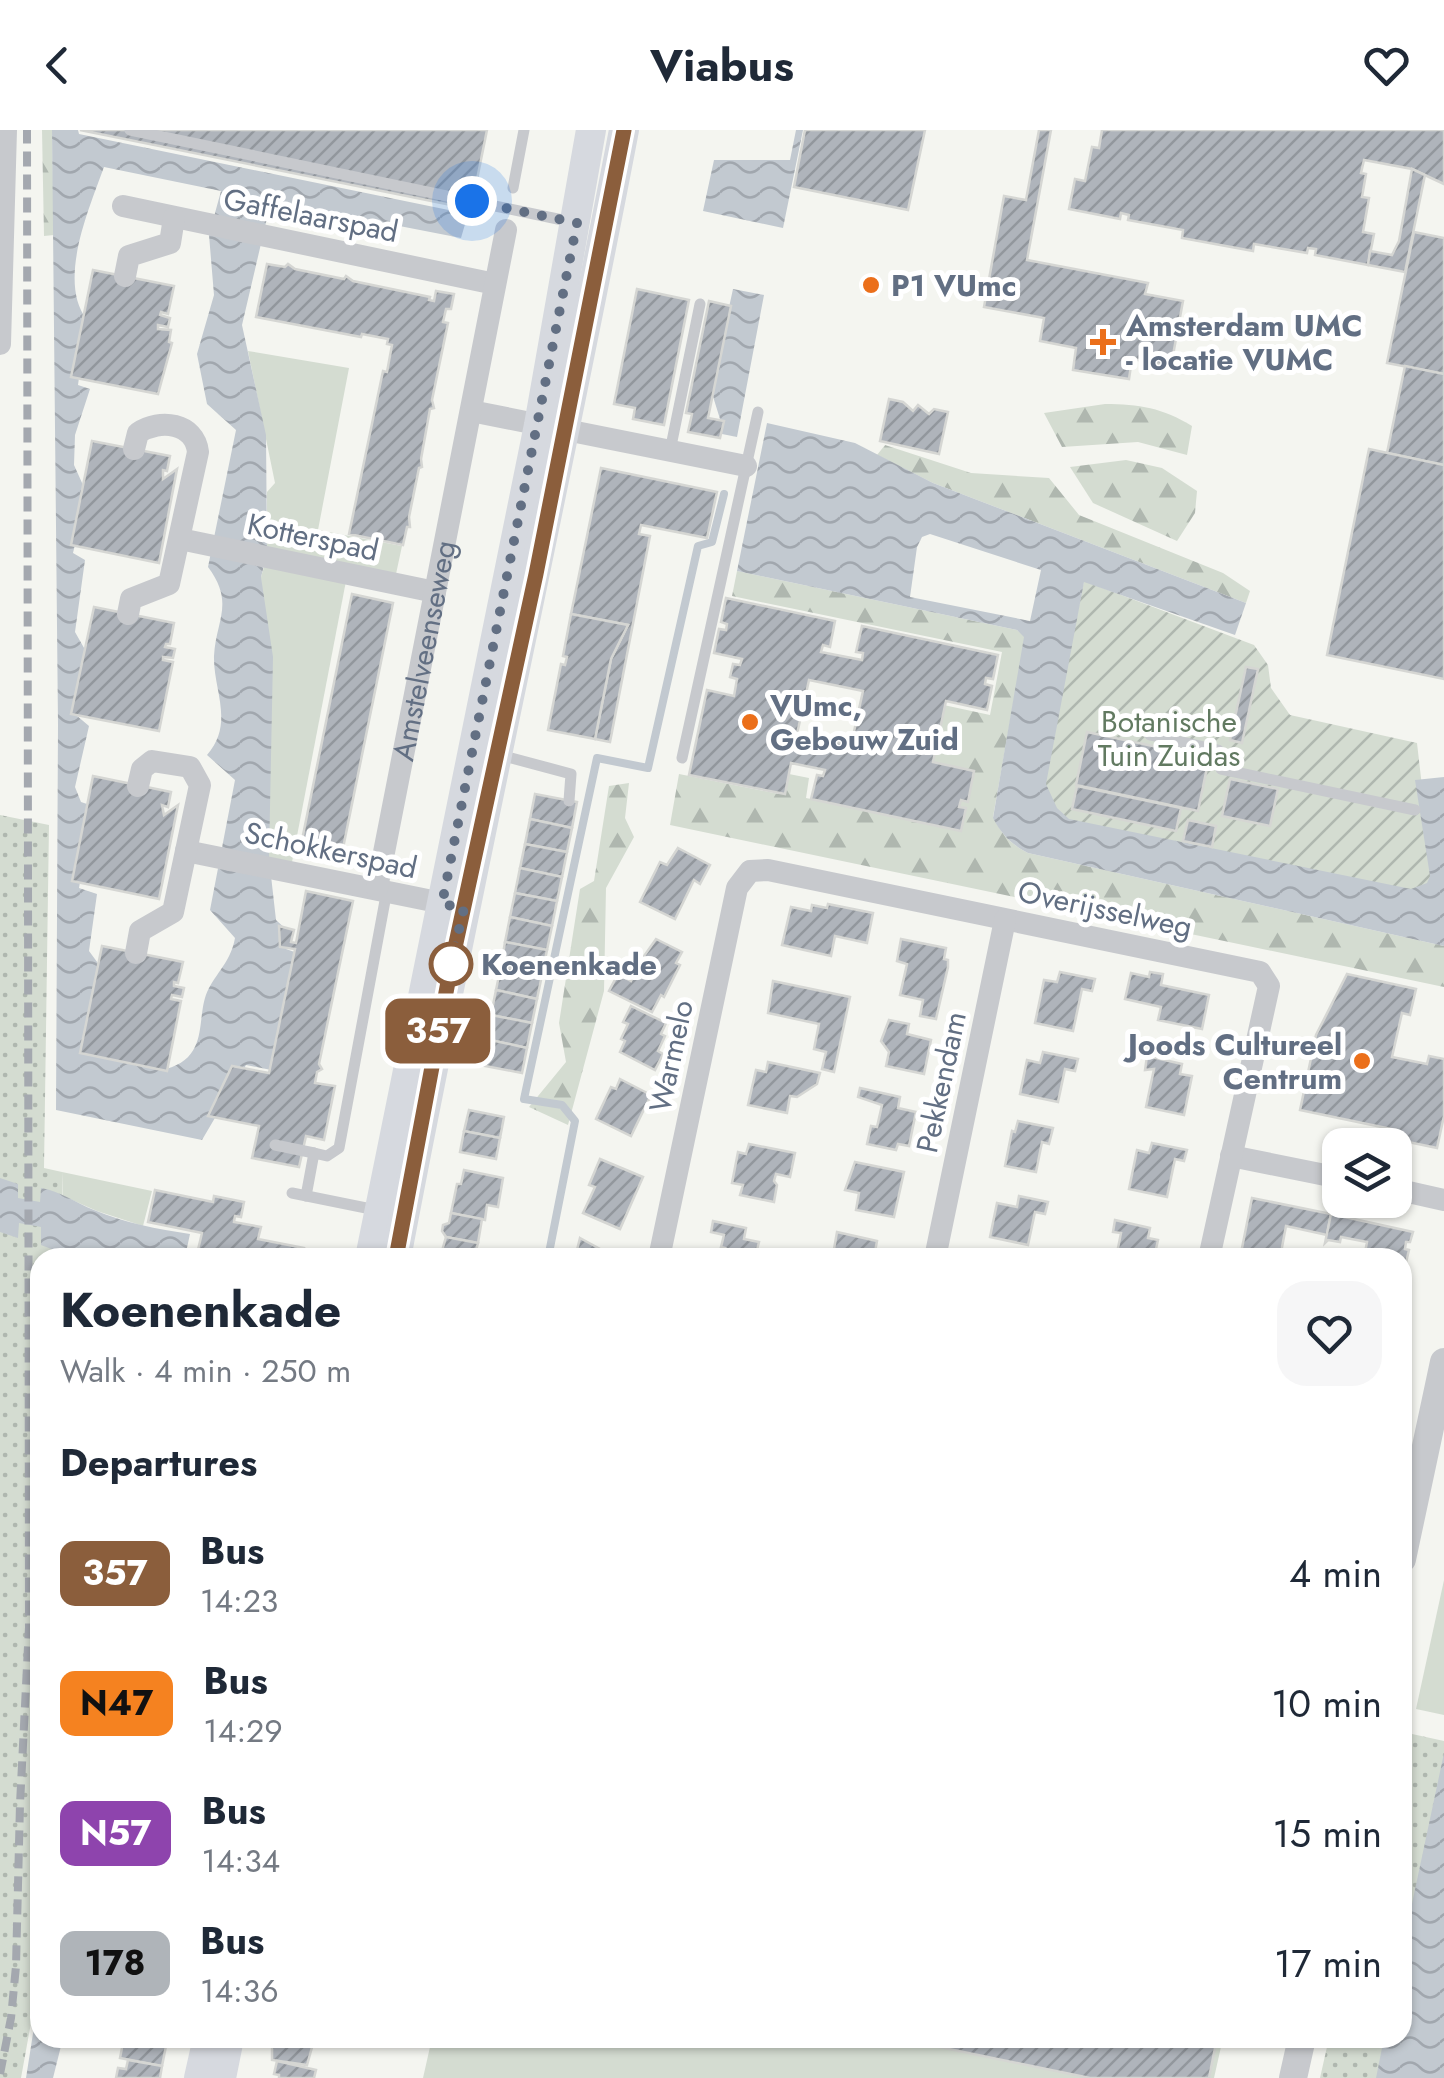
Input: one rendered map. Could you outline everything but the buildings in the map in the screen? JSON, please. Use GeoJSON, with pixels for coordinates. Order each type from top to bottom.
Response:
{"type":"FeatureCollection","features":[{"type":"Feature","properties":{"kind":"main road"},"geometry":{"type":"LineString","coordinates":[[453,906],[496,754],[536,574],[551,428],[591,130]]}},
{"type":"Feature","properties":{"kind":"main road"},"geometry":{"type":"LineString","coordinates":[[578,223],[624,130]]}},
{"type":"Feature","properties":{"kind":"main road"},"geometry":{"type":"LineString","coordinates":[[375,1248],[392,1213],[551,428]]}},
{"type":"Feature","properties":{"kind":"main road"},"geometry":{"type":"LineString","coordinates":[[392,1213],[395,1248]]}},
{"type":"Feature","properties":{"kind":"main road"},"geometry":{"type":"LineString","coordinates":[[199,2078],[206,2048]]}},
{"type":"Feature","properties":{"kind":"main road"},"geometry":{"type":"LineString","coordinates":[[221,2078],[228,2048]]}},
{"type":"Feature","properties":{"kind":"street"},"geometry":{"type":"LineString","coordinates":[[0,344],[6,130]]}},
{"type":"Feature","properties":{"kind":"street","name":"Gaffelaarspad"},"geometry":{"type":"LineString","coordinates":[[123,206],[496,284]]}},
{"type":"Feature","properties":{"kind":"street"},"geometry":{"type":"LineString","coordinates":[[125,276],[129,256],[170,243],[174,218]]}},
{"type":"Feature","properties":{"kind":"street","name":"Amstelveenseweg"},"geometry":{"type":"LineString","coordinates":[[382,889],[506,230]]}},
{"type":"Feature","properties":{"kind":"street"},"geometry":{"type":"LineString","coordinates":[[471,411],[746,466]]}},
{"type":"Feature","properties":{"kind":"street"},"geometry":{"type":"LineString","coordinates":[[128,614],[131,599],[169,584],[198,452],[196,439],[188,430],[162,424],[138,433],[134,449]]}},
{"type":"Feature","properties":{"kind":"street","name":"Kotterspad"},"geometry":{"type":"LineString","coordinates":[[180,539],[435,592]]}},
{"type":"Feature","properties":{"kind":"street"},"geometry":{"type":"LineString","coordinates":[[136,953],[140,931],[173,912],[200,785],[190,767],[152,762],[142,769],[138,786]]}},
{"type":"Feature","properties":{"kind":"street","name":"Schokkerspad"},"geometry":{"type":"LineString","coordinates":[[186,851],[453,906]]}},
{"type":"Feature","properties":{"kind":"street","name":"Overijsselweg"},"geometry":{"type":"LineString","coordinates":[[750,872],[768,870],[1260,972],[1270,986],[1211,1248]]}},
{"type":"Feature","properties":{"kind":"street","name":"Warmelo"},"geometry":{"type":"LineString","coordinates":[[661,1248],[737,888],[750,872]]}},
{"type":"Feature","properties":{"kind":"street","name":"Pekkendam"},"geometry":{"type":"LineString","coordinates":[[937,1248],[1005,920]]}},
{"type":"Feature","properties":{"kind":"street"},"geometry":{"type":"LineString","coordinates":[[1230,1156],[1322,1174]]}},
{"type":"Feature","properties":{"kind":"street"},"geometry":{"type":"LineString","coordinates":[[1412,1193],[1444,1200]]}},
{"type":"Feature","properties":{"kind":"street"},"geometry":{"type":"LineString","coordinates":[[1412,1509],[1444,1362]]}},
{"type":"Feature","properties":{"kind":"street"},"geometry":{"type":"LineString","coordinates":[[1293,2078],[1300,2048]]}},
{"type":"Feature","properties":{"kind":"lane"},"geometry":{"type":"LineString","coordinates":[[130,130],[578,223]]}},
{"type":"Feature","properties":{"kind":"lane"},"geometry":{"type":"LineString","coordinates":[[512,188],[524,130]]}},
{"type":"Feature","properties":{"kind":"lane"},"geometry":{"type":"LineString","coordinates":[[670,451],[700,304]]}},
{"type":"Feature","properties":{"kind":"lane"},"geometry":{"type":"LineString","coordinates":[[682,758],[758,412]]}},
{"type":"Feature","properties":{"kind":"lane"},"geometry":{"type":"LineString","coordinates":[[1150,735],[1218,750],[1221,769],[1415,810]]}},
{"type":"Feature","properties":{"kind":"lane"},"geometry":{"type":"LineString","coordinates":[[496,754],[571,774],[568,800]]}},
{"type":"Feature","properties":{"kind":"lane","name":"Amstelveenseweg"},"geometry":{"type":"LineString","coordinates":[[314,1153],[327,1156],[339,1148],[382,889]]}},
{"type":"Feature","properties":{"kind":"lane"},"geometry":{"type":"LineString","coordinates":[[276,1145],[314,1153],[306,1196]]}},
{"type":"Feature","properties":{"kind":"lane"},"geometry":{"type":"LineString","coordinates":[[292,1193],[392,1213]]}},
{"type":"Feature","properties":{"kind":"green space"},"geometry":{"type":"Polygon","coordinates":[[[42,130],[52,130],[54,235],[44,236],[42,130]]]}},
{"type":"Feature","properties":{"kind":"green space"},"geometry":{"type":"Polygon","coordinates":[[[248,351],[349,368],[318,530],[402,546],[396,574],[267,547],[267,492],[275,483],[248,351]]]}},
{"type":"Feature","properties":{"kind":"green space"},"geometry":{"type":"Polygon","coordinates":[[[1105,404],[1150,408],[1192,426],[1187,455],[1138,442],[1062,447],[1044,413],[1105,404]]]}},
{"type":"Feature","properties":{"kind":"green space"},"geometry":{"type":"Polygon","coordinates":[[[885,445],[971,473],[1049,478],[1079,515],[1223,573],[1250,591],[1246,603],[933,483],[877,455],[885,445]]]}},
{"type":"Feature","properties":{"kind":"green space"},"geometry":{"type":"Polygon","coordinates":[[[1126,460],[1162,468],[1197,491],[1195,513],[1177,541],[1093,503],[1070,467],[1126,460]]]}},
{"type":"Feature","properties":{"kind":"green space"},"geometry":{"type":"Polygon","coordinates":[[[264,567],[346,581],[292,862],[269,858],[261,577],[264,567]]]}},
{"type":"Feature","properties":{"kind":"green space"},"geometry":{"type":"Polygon","coordinates":[[[737,571],[1017,630],[1025,637],[993,817],[1022,850],[1444,946],[1444,987],[670,825],[679,774],[779,794],[784,773],[809,778],[806,798],[950,827],[927,762],[939,704],[990,715],[1002,652],[732,596],[737,571]]]}},
{"type":"Feature","properties":{"kind":"green space","name":"Botanische Tuin Zuidas"},"geometry":{"type":"Polygon","coordinates":[[[1084,581],[1254,645],[1268,665],[1271,688],[1290,715],[1417,743],[1424,804],[1444,863],[1423,908],[1034,825],[1084,581]]]}},
{"type":"Feature","properties":{"kind":"green space"},"geometry":{"type":"Polygon","coordinates":[[[629,783],[625,818],[634,837],[606,888],[604,991],[568,1125],[529,1107],[566,1062],[559,1023],[580,889],[594,881],[609,786],[629,783]]]}},
{"type":"Feature","properties":{"kind":"green space"},"geometry":{"type":"Polygon","coordinates":[[[0,815],[49,825],[44,1168],[62,1172],[64,1248],[30,1248],[30,2028],[21,2078],[0,2078],[0,815]]]}},
{"type":"Feature","properties":{"kind":"green space"},"geometry":{"type":"Polygon","coordinates":[[[62,1172],[152,1191],[143,1226],[63,1196],[62,1172]]]}},
{"type":"Feature","properties":{"kind":"green space"},"geometry":{"type":"Polygon","coordinates":[[[1444,1580],[1444,1715],[1416,1709],[1444,1580]]]}},
{"type":"Feature","properties":{"kind":"green space"},"geometry":{"type":"Polygon","coordinates":[[[1412,1734],[1444,1741],[1444,2078],[1320,2078],[1327,2048],[1412,2048],[1412,1734]]]}},
{"type":"Feature","properties":{"kind":"green space"},"geometry":{"type":"Polygon","coordinates":[[[430,2048],[1221,2048],[1214,2078],[423,2078],[430,2048]]]}},
{"type":"Feature","properties":{"kind":"water"},"geometry":{"type":"Polygon","coordinates":[[[52,130],[78,130],[79,134],[468,214],[461,238],[271,201],[242,325],[266,435],[267,554],[261,577],[273,657],[269,858],[276,920],[288,931],[286,949],[300,954],[276,1071],[246,1065],[202,1140],[56,1110],[58,724],[52,130]],[[104,167],[84,224],[75,266],[79,304],[87,320],[78,385],[90,389],[75,435],[74,465],[87,494],[73,553],[85,560],[75,632],[88,655],[76,715],[89,726],[75,787],[81,802],[93,806],[79,888],[97,894],[89,951],[166,1069],[190,1055],[196,1045],[209,988],[228,959],[235,938],[210,910],[235,780],[207,755],[220,731],[214,656],[222,612],[221,591],[208,567],[236,430],[207,404],[197,354],[214,295],[209,235],[221,191],[104,167]]]}},
{"type":"Feature","properties":{"kind":"water"},"geometry":{"type":"Polygon","coordinates":[[[796,130],[803,130],[783,228],[703,211],[714,160],[790,160],[796,130]]]}},
{"type":"Feature","properties":{"kind":"water"},"geometry":{"type":"Polygon","coordinates":[[[733,289],[764,295],[737,437],[717,433],[720,419],[711,390],[733,289]]]}},
{"type":"Feature","properties":{"kind":"water"},"geometry":{"type":"Polygon","coordinates":[[[767,423],[855,443],[933,483],[1246,603],[1235,635],[1084,582],[1046,784],[1057,808],[1069,819],[1411,889],[1427,883],[1430,876],[1415,780],[1444,777],[1444,946],[1028,853],[1008,838],[993,818],[1024,637],[1017,630],[737,571],[767,423]],[[930,534],[922,537],[917,547],[910,597],[1030,621],[1041,570],[930,534]]]}},
{"type":"Feature","properties":{"kind":"water"},"geometry":{"type":"Polygon","coordinates":[[[0,1178],[18,1184],[18,1198],[40,1202],[41,1188],[117,1219],[190,1234],[187,1248],[49,1248],[41,1245],[41,1227],[19,1223],[18,1238],[0,1232],[0,1178]]]}},
{"type":"Feature","properties":{"kind":"water"},"geometry":{"type":"Polygon","coordinates":[[[1444,1753],[1444,2078],[1376,2078],[1382,2048],[1412,2048],[1412,1904],[1444,1753]]]}},
{"type":"Feature","properties":{"kind":"water"},"geometry":{"type":"Polygon","coordinates":[[[31,2048],[60,2048],[53,2078],[26,2078],[31,2048]]]}},
{"type":"Feature","properties":{"kind":"waterway"},"geometry":{"type":"LineString","coordinates":[[550,1248],[575,1121],[562,1105],[524,1099],[597,758],[648,768],[698,546],[712,542],[724,494]]}},
{"type":"Feature","properties":{"kind":"railway"},"geometry":{"type":"LineString","coordinates":[[0,2074],[16,1966],[29,1627],[27,130]]}},
{"type":"Feature","properties":{"kind":"bus line","name":"357"},"geometry":{"type":"LineString","coordinates":[[398,1248],[451,966],[536,574],[624,130]]}},
{"type":"Feature","properties":{"kind":"place","name":"P1 VUmc"},"geometry":{"type":"Point","coordinates":[871,285]}},
{"type":"Feature","properties":{"kind":"place","name":"Amsterdam UMC - locatie VUMC"},"geometry":{"type":"Point","coordinates":[1103,342]}},
{"type":"Feature","properties":{"kind":"place","name":"VUmc, Gebouw Zuid"},"geometry":{"type":"Point","coordinates":[750,722]}},
{"type":"Feature","properties":{"kind":"place","name":"Koenenkade"},"geometry":{"type":"Point","coordinates":[451,964]}},
{"type":"Feature","properties":{"kind":"place","name":"Joods Cultureel Centrum"},"geometry":{"type":"Point","coordinates":[1362,1061]}},
{"type":"Feature","properties":{"kind":"route"},"geometry":{"type":"LineString","coordinates":[[451,964],[464,908],[442,904],[577,223],[472,201]]}}]}
